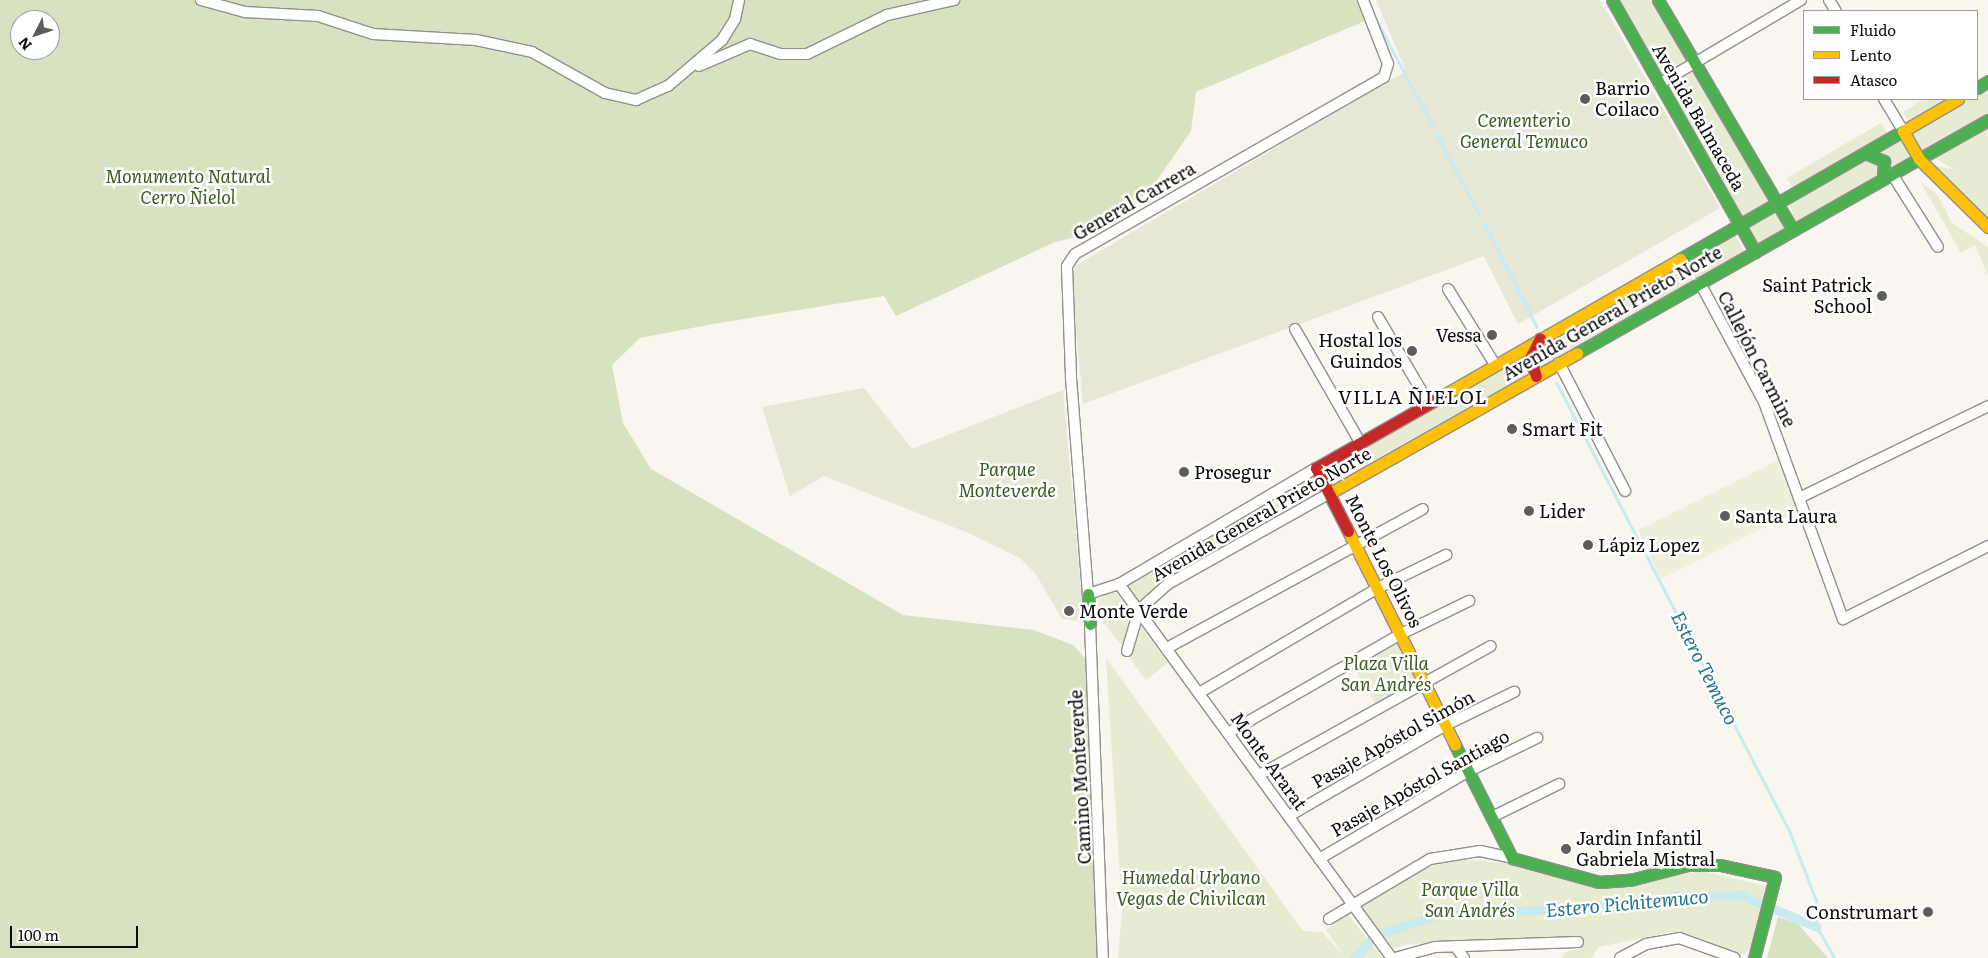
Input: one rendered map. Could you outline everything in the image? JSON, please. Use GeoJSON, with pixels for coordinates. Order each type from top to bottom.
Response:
{"type":"FeatureCollection","features":[{"type":"Feature","properties":{"kind":"street"},"geometry":{"type":"LineString","coordinates":[[201,0],[245,12],[318,16],[373,34],[476,40],[532,52],[621,98],[651,96],[691,70],[750,44],[780,54],[807,54],[887,15],[954,0]]}},
{"type":"Feature","properties":{"kind":"street"},"geometry":{"type":"LineString","coordinates":[[691,70],[730,30],[738,0]]}},
{"type":"Feature","properties":{"kind":"street","name":"General Carrera"},"geometry":{"type":"LineString","coordinates":[[1088,594],[1071,376],[1069,261],[1384,77],[1388,64],[1363,0]]}},
{"type":"Feature","properties":{"kind":"street","name":"Avenida Balmaceda"},"geometry":{"type":"LineString","coordinates":[[1612,0],[1755,252]]}},
{"type":"Feature","properties":{"kind":"street","name":"Avenida Balmaceda"},"geometry":{"type":"LineString","coordinates":[[1658,0],[1793,230]]}},
{"type":"Feature","properties":{"kind":"street"},"geometry":{"type":"LineString","coordinates":[[1659,84],[1801,0]]}},
{"type":"Feature","properties":{"kind":"street"},"geometry":{"type":"LineString","coordinates":[[1885,100],[1919,159],[1988,227]]}},
{"type":"Feature","properties":{"kind":"street","name":"Avenida General Prieto Norte"},"geometry":{"type":"LineString","coordinates":[[1088,594],[1119,584],[1494,363],[1778,204],[1956,100]]}},
{"type":"Feature","properties":{"kind":"street","name":"Avenida General Prieto Norte"},"geometry":{"type":"LineString","coordinates":[[1139,610],[1176,579],[1988,120]]}},
{"type":"Feature","properties":{"kind":"street"},"geometry":{"type":"LineString","coordinates":[[1865,153],[1884,162],[1887,177],[1938,247]]}},
{"type":"Feature","properties":{"kind":"street","name":"Callejón Carmine"},"geometry":{"type":"LineString","coordinates":[[1700,283],[1764,402],[1801,497],[1843,619],[1988,546]]}},
{"type":"Feature","properties":{"kind":"street"},"geometry":{"type":"LineString","coordinates":[[1448,289],[1494,363]]}},
{"type":"Feature","properties":{"kind":"street"},"geometry":{"type":"LineString","coordinates":[[1378,317],[1428,402]]}},
{"type":"Feature","properties":{"kind":"street"},"geometry":{"type":"LineString","coordinates":[[1295,329],[1360,442]]}},
{"type":"Feature","properties":{"kind":"street"},"geometry":{"type":"LineString","coordinates":[[1536,376],[1530,358],[1542,336]]}},
{"type":"Feature","properties":{"kind":"street"},"geometry":{"type":"LineString","coordinates":[[1559,363],[1625,491]]}},
{"type":"Feature","properties":{"kind":"street"},"geometry":{"type":"LineString","coordinates":[[1801,497],[1988,406]]}},
{"type":"Feature","properties":{"kind":"street","name":"Monte Los Olivos"},"geometry":{"type":"LineString","coordinates":[[1316,468],[1378,588],[1512,858]]}},
{"type":"Feature","properties":{"kind":"street"},"geometry":{"type":"LineString","coordinates":[[1167,648],[1355,543],[1423,509]]}},
{"type":"Feature","properties":{"kind":"street"},"geometry":{"type":"LineString","coordinates":[[1199,693],[1378,588],[1446,555]]}},
{"type":"Feature","properties":{"kind":"street","name":"Monte Ararat"},"geometry":{"type":"LineString","coordinates":[[1119,584],[1393,958]]}},
{"type":"Feature","properties":{"kind":"street","name":"Camino Monteverde"},"geometry":{"type":"LineString","coordinates":[[1088,594],[1104,958]]}},
{"type":"Feature","properties":{"kind":"street"},"geometry":{"type":"LineString","coordinates":[[1228,733],[1401,634],[1469,601]]}},
{"type":"Feature","properties":{"kind":"street"},"geometry":{"type":"LineString","coordinates":[[1126,651],[1139,610]]}},
{"type":"Feature","properties":{"kind":"street"},"geometry":{"type":"LineString","coordinates":[[1259,775],[1424,680],[1491,646]]}},
{"type":"Feature","properties":{"kind":"street","name":"Pasaje Apóstol Simón"},"geometry":{"type":"LineString","coordinates":[[1289,816],[1446,725],[1514,692]]}},
{"type":"Feature","properties":{"kind":"street","name":"Pasaje Apóstol Santiago"},"geometry":{"type":"LineString","coordinates":[[1319,859],[1469,771],[1537,738]]}},
{"type":"Feature","properties":{"kind":"street"},"geometry":{"type":"LineString","coordinates":[[1492,817],[1559,784]]}},
{"type":"Feature","properties":{"kind":"street"},"geometry":{"type":"LineString","coordinates":[[1329,919],[1351,903],[1447,854],[1480,851],[1599,882],[1630,880],[1688,865],[1720,865],[1774,878],[1754,958]]}},
{"type":"Feature","properties":{"kind":"street"},"geometry":{"type":"LineString","coordinates":[[1620,958],[1646,944],[1679,938],[1735,958]]}},
{"type":"Feature","properties":{"kind":"street"},"geometry":{"type":"LineString","coordinates":[[1393,958],[1455,946],[1578,942]]}},
{"type":"Feature","properties":{"kind":"street"},"geometry":{"type":"LineString","coordinates":[[1455,946],[1464,958]]}},
{"type":"Feature","properties":{"kind":"green space","name":"Monumento Natural Cerro Ñielol"},"geometry":{"type":"Polygon","coordinates":[[[0,0],[1356,0],[1365,21],[1196,92],[1191,131],[1149,192],[1085,235],[1055,242],[896,316],[884,296],[713,324],[640,338],[612,365],[623,423],[651,469],[903,615],[1034,630],[1073,645],[1093,667],[1101,958],[0,958],[0,0]]]}},
{"type":"Feature","properties":{"kind":"green space","name":"Cementerio General Temuco"},"geometry":{"type":"Polygon","coordinates":[[[1376,0],[1600,0],[1720,208],[1518,324],[1484,256],[1083,404],[1072,287],[1075,266],[1406,71],[1376,0]]]}},
{"type":"Feature","properties":{"kind":"green space"},"geometry":{"type":"Polygon","coordinates":[[[1614,0],[1657,0],[1692,60],[1658,80],[1614,0]]]}},
{"type":"Feature","properties":{"kind":"green space"},"geometry":{"type":"Polygon","coordinates":[[[1694,71],[1773,202],[1742,221],[1667,88],[1694,71]]]}},
{"type":"Feature","properties":{"kind":"green space"},"geometry":{"type":"Polygon","coordinates":[[[1988,85],[1988,114],[1922,152],[1909,130],[1963,100],[1978,100],[1978,91],[1988,85]]]}},
{"type":"Feature","properties":{"kind":"green space"},"geometry":{"type":"Polygon","coordinates":[[[1922,100],[1946,100],[1909,122],[1903,112],[1922,100]]]}},
{"type":"Feature","properties":{"kind":"green space"},"geometry":{"type":"Polygon","coordinates":[[[1881,123],[1888,135],[1794,190],[1787,178],[1881,123]]]}},
{"type":"Feature","properties":{"kind":"green space"},"geometry":{"type":"Polygon","coordinates":[[[1988,124],[1988,217],[1929,164],[1955,170],[1931,156],[1988,124]]]}},
{"type":"Feature","properties":{"kind":"green space"},"geometry":{"type":"Polygon","coordinates":[[[1900,136],[1912,158],[1796,222],[1787,200],[1900,136]]]}},
{"type":"Feature","properties":{"kind":"green space"},"geometry":{"type":"Polygon","coordinates":[[[1921,183],[1937,194],[1952,223],[1988,247],[1988,275],[1975,245],[1961,253],[1921,183]]]}},
{"type":"Feature","properties":{"kind":"green space"},"geometry":{"type":"Polygon","coordinates":[[[1774,208],[1787,230],[1758,246],[1745,224],[1774,208]]]}},
{"type":"Feature","properties":{"kind":"green space"},"geometry":{"type":"Polygon","coordinates":[[[1733,231],[1745,253],[1536,370],[1535,347],[1733,231]]]}},
{"type":"Feature","properties":{"kind":"green space"},"geometry":{"type":"Polygon","coordinates":[[[1517,357],[1527,375],[1331,484],[1324,471],[1517,357]]]}},
{"type":"Feature","properties":{"kind":"green space","name":"Parque Monteverde"},"geometry":{"type":"Polygon","coordinates":[[[864,388],[912,449],[1063,390],[1084,622],[1062,619],[1035,573],[1020,558],[971,534],[824,476],[790,496],[762,407],[864,388]]]}},
{"type":"Feature","properties":{"kind":"green space","name":"Santa Laura"},"geometry":{"type":"Polygon","coordinates":[[[1784,457],[1803,508],[1661,579],[1638,530],[1784,457]]]}},
{"type":"Feature","properties":{"kind":"green space"},"geometry":{"type":"Polygon","coordinates":[[[1316,472],[1327,492],[1139,606],[1123,585],[1316,472]]]}},
{"type":"Feature","properties":{"kind":"green space"},"geometry":{"type":"Polygon","coordinates":[[[1109,592],[1122,594],[1132,608],[1124,648],[1097,615],[1099,600],[1109,592]]]}},
{"type":"Feature","properties":{"kind":"green space"},"geometry":{"type":"Polygon","coordinates":[[[1141,627],[1168,663],[1146,680],[1130,659],[1133,640],[1141,627]]]}},
{"type":"Feature","properties":{"kind":"green space","name":"Plaza Villa San Andrés"},"geometry":{"type":"Polygon","coordinates":[[[1397,644],[1417,681],[1375,704],[1354,667],[1397,644]]]}},
{"type":"Feature","properties":{"kind":"green space","name":"Humedal Urbano Vegas de Chivilcan"},"geometry":{"type":"Polygon","coordinates":[[[1106,658],[1303,931],[1322,932],[1345,957],[1326,930],[1347,913],[1382,958],[1367,958],[1370,951],[1365,958],[1118,958],[1122,910],[1106,658]]]}},
{"type":"Feature","properties":{"kind":"green space","name":"Parque Villa San Andrés"},"geometry":{"type":"Polygon","coordinates":[[[1462,859],[1503,863],[1608,888],[1702,871],[1766,886],[1750,949],[1744,954],[1671,932],[1599,947],[1591,958],[1562,958],[1563,953],[1581,948],[1582,938],[1409,944],[1393,948],[1361,906],[1428,867],[1462,859]]]}},
{"type":"Feature","properties":{"kind":"green space"},"geometry":{"type":"Polygon","coordinates":[[[1778,917],[1798,924],[1828,958],[1767,958],[1778,917]]]}},
{"type":"Feature","properties":{"kind":"waterway"},"geometry":{"type":"LineString","coordinates":[[1375,17],[1433,126]]}},
{"type":"Feature","properties":{"kind":"waterway"},"geometry":{"type":"LineString","coordinates":[[1437,134],[1479,214]]}},
{"type":"Feature","properties":{"kind":"waterway"},"geometry":{"type":"LineString","coordinates":[[1485,224],[1537,327]]}},
{"type":"Feature","properties":{"kind":"waterway","name":"Estero Temuco"},"geometry":{"type":"LineString","coordinates":[[1557,383],[1790,832],[1817,902],[1817,927],[1835,958]]}},
{"type":"Feature","properties":{"kind":"waterway","name":"Estero Pichitemuco"},"geometry":{"type":"LineString","coordinates":[[1354,958],[1375,935],[1437,915],[1634,905],[1679,896],[1741,895],[1817,927]]}},
{"type":"Feature","properties":{"kind":"traffic: fast"},"geometry":{"type":"LineString","coordinates":[[1612,0],[1755,252]]}},
{"type":"Feature","properties":{"kind":"traffic: fast"},"geometry":{"type":"LineString","coordinates":[[1658,0],[1793,230]]}},
{"type":"Feature","properties":{"kind":"traffic: fast"},"geometry":{"type":"LineString","coordinates":[[1978,87],[1988,81]]}},
{"type":"Feature","properties":{"kind":"traffic: fast"},"geometry":{"type":"LineString","coordinates":[[1919,159],[1988,120]]}},
{"type":"Feature","properties":{"kind":"traffic: fast"},"geometry":{"type":"LineString","coordinates":[[1680,259],[1903,131]]}},
{"type":"Feature","properties":{"kind":"traffic: fast"},"geometry":{"type":"LineString","coordinates":[[1865,153],[1884,161],[1883,179]]}},
{"type":"Feature","properties":{"kind":"traffic: fast"},"geometry":{"type":"LineString","coordinates":[[1577,353],[1919,159]]}},
{"type":"Feature","properties":{"kind":"traffic: fast"},"geometry":{"type":"LineString","coordinates":[[1088,594],[1090,624]]}},
{"type":"Feature","properties":{"kind":"traffic: fast"},"geometry":{"type":"LineString","coordinates":[[1455,745],[1512,858],[1599,882],[1630,880],[1688,865],[1720,865],[1775,877],[1754,958]]}},
{"type":"Feature","properties":{"kind":"traffic: slow"},"geometry":{"type":"LineString","coordinates":[[1956,100],[1903,131],[1919,159],[1988,227]]}},
{"type":"Feature","properties":{"kind":"traffic: slow"},"geometry":{"type":"LineString","coordinates":[[1442,396],[1680,259]]}},
{"type":"Feature","properties":{"kind":"traffic: slow"},"geometry":{"type":"LineString","coordinates":[[1330,493],[1577,353]]}},
{"type":"Feature","properties":{"kind":"traffic: slow"},"geometry":{"type":"LineString","coordinates":[[1348,531],[1455,745]]}},
{"type":"Feature","properties":{"kind":"traffic: jam"},"geometry":{"type":"LineString","coordinates":[[1536,376],[1530,358],[1540,338]]}},
{"type":"Feature","properties":{"kind":"traffic: jam"},"geometry":{"type":"LineString","coordinates":[[1348,531],[1316,468],[1442,396]]}},
{"type":"Feature","properties":{"kind":"place","name":"Barrio Coilaco"},"geometry":{"type":"Point","coordinates":[1585,99]}},
{"type":"Feature","properties":{"kind":"place","name":"Saint Patrick School"},"geometry":{"type":"Point","coordinates":[1882,296]}},
{"type":"Feature","properties":{"kind":"place","name":"Vessa"},"geometry":{"type":"Point","coordinates":[1492,335]}},
{"type":"Feature","properties":{"kind":"place","name":"Hostal los Guindos"},"geometry":{"type":"Point","coordinates":[1412,351]}},
{"type":"Feature","properties":{"kind":"place","name":"Smart Fit"},"geometry":{"type":"Point","coordinates":[1512,429]}},
{"type":"Feature","properties":{"kind":"place","name":"Prosegur"},"geometry":{"type":"Point","coordinates":[1184,472]}},
{"type":"Feature","properties":{"kind":"place","name":"Lider"},"geometry":{"type":"Point","coordinates":[1529,511]}},
{"type":"Feature","properties":{"kind":"place","name":"Santa Laura"},"geometry":{"type":"Point","coordinates":[1725,516]}},
{"type":"Feature","properties":{"kind":"place","name":"Lápiz Lopez"},"geometry":{"type":"Point","coordinates":[1588,545]}},
{"type":"Feature","properties":{"kind":"place","name":"Monte Verde"},"geometry":{"type":"Point","coordinates":[1069,611]}},
{"type":"Feature","properties":{"kind":"place","name":"Jardin Infantil Gabriela Mistral"},"geometry":{"type":"Point","coordinates":[1566,849]}},
{"type":"Feature","properties":{"kind":"place","name":"Construmart"},"geometry":{"type":"Point","coordinates":[1928,912]}},
{"type":"Feature","properties":{"kind":"district","name":"VILLA ÑIELOL"},"geometry":{"type":"Point","coordinates":[1413,397]}}]}
